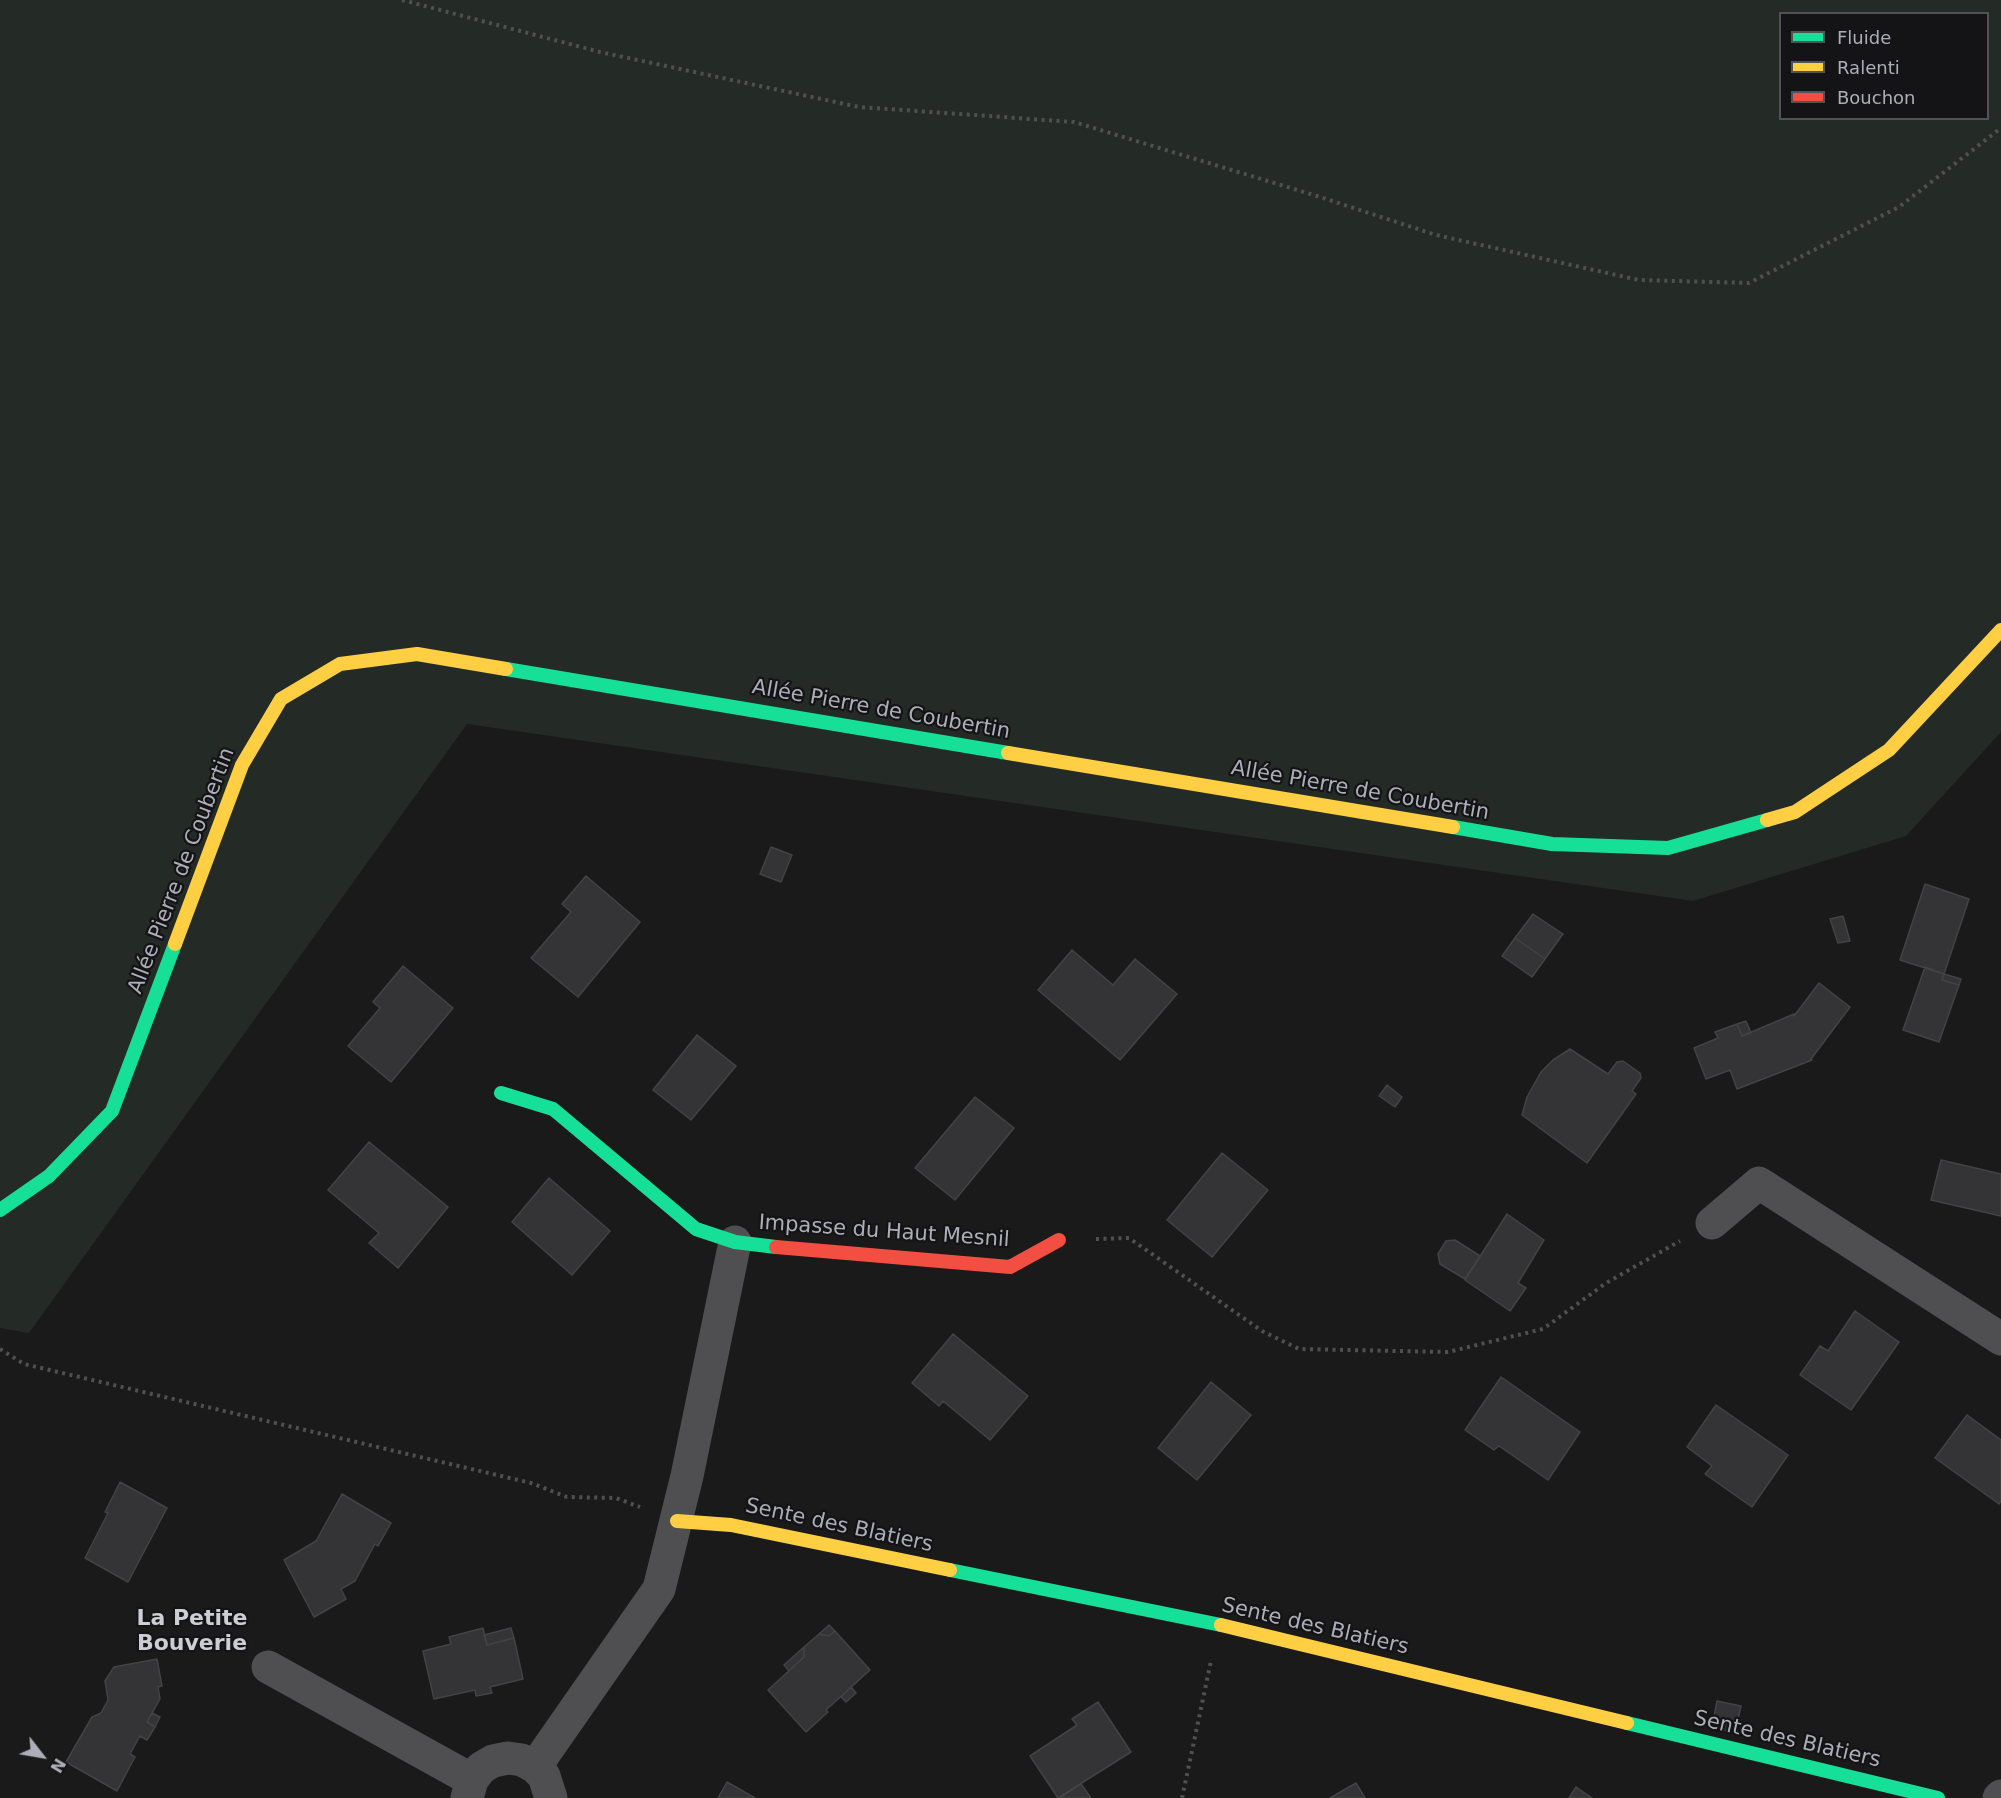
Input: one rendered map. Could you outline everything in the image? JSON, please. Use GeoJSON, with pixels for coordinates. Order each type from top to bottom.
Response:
{"type":"FeatureCollection","features":[{"type":"Feature","properties":{"kind":"street","name":"Allée Pierre de Coubertin"},"geometry":{"type":"LineString","coordinates":[[0,1210],[49,1176],[112,1110],[242,765],[281,699],[340,664],[417,654],[1552,844],[1668,848],[1795,812],[1888,750],[2001,630]]}},
{"type":"Feature","properties":{"kind":"street","name":"Impasse du Haut Mesnil"},"geometry":{"type":"LineString","coordinates":[[501,1093],[553,1109],[696,1229],[735,1242],[788,1249],[1010,1267],[1059,1240]]}},
{"type":"Feature","properties":{"kind":"street"},"geometry":{"type":"LineString","coordinates":[[1712,1223],[1759,1183],[2001,1340]]}},
{"type":"Feature","properties":{"kind":"street"},"geometry":{"type":"LineString","coordinates":[[535,1767],[659,1590],[677,1521],[735,1242]]}},
{"type":"Feature","properties":{"kind":"street","name":"Sente des Blatiers"},"geometry":{"type":"LineString","coordinates":[[677,1521],[731,1525],[1219,1625],[1938,1798]]}},
{"type":"Feature","properties":{"kind":"street"},"geometry":{"type":"LineString","coordinates":[[268,1667],[469,1789],[481,1768],[493,1761],[508,1758],[522,1760],[535,1767],[544,1776],[551,1798]]}},
{"type":"Feature","properties":{"kind":"path"},"geometry":{"type":"LineString","coordinates":[[402,0],[600,52],[859,107],[1074,122],[1436,235],[1639,279],[1749,283],[1899,207],[2001,128]]}},
{"type":"Feature","properties":{"kind":"path"},"geometry":{"type":"LineString","coordinates":[[1059,1240],[1129,1238],[1262,1331],[1299,1349],[1448,1352],[1543,1329],[1606,1283],[1712,1223]]}},
{"type":"Feature","properties":{"kind":"path"},"geometry":{"type":"LineString","coordinates":[[0,1349],[24,1364],[531,1483],[567,1497],[616,1498],[677,1521]]}},
{"type":"Feature","properties":{"kind":"path"},"geometry":{"type":"LineString","coordinates":[[1182,1798],[1219,1625]]}},
{"type":"Feature","properties":{"kind":"shaded area"},"geometry":{"type":"Polygon","coordinates":[[[0,0],[2001,0],[2001,732],[1906,836],[1693,901],[467,724],[29,1333],[0,1328],[0,0]]]}},
{"type":"Feature","properties":{"kind":"building"},"geometry":{"type":"Polygon","coordinates":[[[771,847],[792,855],[781,882],[760,874],[771,847]]]}},
{"type":"Feature","properties":{"kind":"building"},"geometry":{"type":"Polygon","coordinates":[[[586,876],[640,922],[578,997],[531,958],[571,912],[562,904],[586,876]]]}},
{"type":"Feature","properties":{"kind":"building"},"geometry":{"type":"Polygon","coordinates":[[[1925,884],[1969,899],[1944,974],[1900,960],[1925,884]]]}},
{"type":"Feature","properties":{"kind":"building"},"geometry":{"type":"Polygon","coordinates":[[[1533,914],[1563,934],[1545,959],[1515,938],[1533,914]]]}},
{"type":"Feature","properties":{"kind":"building"},"geometry":{"type":"Polygon","coordinates":[[[1843,916],[1850,941],[1838,943],[1830,919],[1843,916]]]}},
{"type":"Feature","properties":{"kind":"building"},"geometry":{"type":"Polygon","coordinates":[[[1515,938],[1545,959],[1532,977],[1502,956],[1515,938]]]}},
{"type":"Feature","properties":{"kind":"building"},"geometry":{"type":"Polygon","coordinates":[[[1072,950],[1113,985],[1135,959],[1177,994],[1120,1060],[1038,990],[1072,950]]]}},
{"type":"Feature","properties":{"kind":"building"},"geometry":{"type":"Polygon","coordinates":[[[403,966],[453,1008],[391,1082],[348,1046],[380,1008],[373,1002],[403,966]]]}},
{"type":"Feature","properties":{"kind":"building"},"geometry":{"type":"Polygon","coordinates":[[[1925,967],[1944,974],[1942,980],[1959,985],[1939,1042],[1903,1030],[1925,967]]]}},
{"type":"Feature","properties":{"kind":"building"},"geometry":{"type":"Polygon","coordinates":[[[1944,974],[1961,979],[1959,985],[1942,980],[1944,974]]]}},
{"type":"Feature","properties":{"kind":"building"},"geometry":{"type":"Polygon","coordinates":[[[1819,983],[1850,1007],[1812,1060],[1737,1089],[1730,1070],[1706,1079],[1694,1048],[1718,1038],[1715,1032],[1737,1024],[1742,1036],[1794,1014],[1794,1016],[1819,983]]]}},
{"type":"Feature","properties":{"kind":"building"},"geometry":{"type":"Polygon","coordinates":[[[1746,1021],[1751,1033],[1742,1036],[1737,1024],[1746,1021]]]}},
{"type":"Feature","properties":{"kind":"building"},"geometry":{"type":"Polygon","coordinates":[[[697,1035],[736,1066],[691,1120],[653,1090],[697,1035]]]}},
{"type":"Feature","properties":{"kind":"building"},"geometry":{"type":"Polygon","coordinates":[[[1570,1049],[1608,1074],[1617,1062],[1623,1061],[1640,1073],[1641,1078],[1632,1091],[1636,1094],[1587,1163],[1522,1115],[1527,1097],[1541,1072],[1553,1060],[1570,1049]]]}},
{"type":"Feature","properties":{"kind":"building"},"geometry":{"type":"Polygon","coordinates":[[[1387,1085],[1402,1097],[1395,1107],[1379,1096],[1387,1085]]]}},
{"type":"Feature","properties":{"kind":"building"},"geometry":{"type":"Polygon","coordinates":[[[975,1097],[1014,1128],[955,1200],[915,1168],[975,1097]]]}},
{"type":"Feature","properties":{"kind":"building"},"geometry":{"type":"Polygon","coordinates":[[[369,1142],[448,1207],[398,1268],[369,1243],[379,1233],[328,1190],[369,1142]]]}},
{"type":"Feature","properties":{"kind":"building"},"geometry":{"type":"Polygon","coordinates":[[[1222,1153],[1268,1190],[1212,1257],[1167,1220],[1222,1153]]]}},
{"type":"Feature","properties":{"kind":"building"},"geometry":{"type":"Polygon","coordinates":[[[1941,1160],[2001,1174],[2001,1216],[1931,1200],[1941,1160]]]}},
{"type":"Feature","properties":{"kind":"building"},"geometry":{"type":"Polygon","coordinates":[[[549,1178],[610,1231],[572,1275],[512,1222],[549,1178]]]}},
{"type":"Feature","properties":{"kind":"building"},"geometry":{"type":"Polygon","coordinates":[[[1507,1214],[1544,1240],[1518,1283],[1526,1288],[1510,1311],[1465,1280],[1507,1214]]]}},
{"type":"Feature","properties":{"kind":"building"},"geometry":{"type":"Polygon","coordinates":[[[1455,1240],[1480,1256],[1465,1279],[1440,1264],[1438,1254],[1446,1241],[1455,1240]]]}},
{"type":"Feature","properties":{"kind":"building"},"geometry":{"type":"Polygon","coordinates":[[[1855,1311],[1899,1342],[1851,1410],[1800,1375],[1820,1346],[1828,1351],[1855,1311]]]}},
{"type":"Feature","properties":{"kind":"building"},"geometry":{"type":"Polygon","coordinates":[[[953,1334],[1028,1396],[990,1440],[943,1401],[939,1406],[912,1383],[953,1334]]]}},
{"type":"Feature","properties":{"kind":"building"},"geometry":{"type":"Polygon","coordinates":[[[1501,1377],[1580,1432],[1548,1480],[1499,1446],[1494,1450],[1465,1430],[1501,1377]]]}},
{"type":"Feature","properties":{"kind":"building"},"geometry":{"type":"Polygon","coordinates":[[[1211,1382],[1251,1415],[1197,1480],[1158,1448],[1211,1382]]]}},
{"type":"Feature","properties":{"kind":"building"},"geometry":{"type":"Polygon","coordinates":[[[1716,1405],[1788,1455],[1752,1507],[1705,1474],[1712,1466],[1687,1447],[1716,1405]]]}},
{"type":"Feature","properties":{"kind":"building"},"geometry":{"type":"Polygon","coordinates":[[[1967,1415],[2001,1440],[2001,1501],[1999,1504],[1935,1458],[1967,1415]]]}},
{"type":"Feature","properties":{"kind":"building"},"geometry":{"type":"Polygon","coordinates":[[[120,1482],[167,1508],[128,1582],[85,1558],[108,1513],[105,1512],[120,1482]]]}},
{"type":"Feature","properties":{"kind":"building"},"geometry":{"type":"Polygon","coordinates":[[[342,1494],[391,1523],[378,1546],[375,1544],[355,1581],[341,1589],[346,1599],[314,1617],[284,1560],[316,1541],[342,1494]]]}},
{"type":"Feature","properties":{"kind":"building"},"geometry":{"type":"Polygon","coordinates":[[[829,1625],[835,1631],[829,1636],[819,1634],[829,1625]]]}},
{"type":"Feature","properties":{"kind":"building"},"geometry":{"type":"Polygon","coordinates":[[[483,1628],[487,1645],[514,1638],[523,1679],[490,1687],[492,1693],[476,1696],[475,1690],[434,1699],[423,1651],[451,1644],[449,1637],[483,1628]]]}},
{"type":"Feature","properties":{"kind":"building"},"geometry":{"type":"Polygon","coordinates":[[[511,1628],[514,1638],[487,1645],[484,1635],[511,1628]]]}},
{"type":"Feature","properties":{"kind":"building"},"geometry":{"type":"Polygon","coordinates":[[[835,1631],[870,1670],[826,1710],[828,1712],[806,1732],[768,1690],[804,1657],[804,1647],[819,1634],[829,1636],[835,1631]]]}},
{"type":"Feature","properties":{"kind":"building"},"geometry":{"type":"Polygon","coordinates":[[[804,1647],[804,1657],[789,1671],[784,1665],[804,1647]]]}},
{"type":"Feature","properties":{"kind":"building"},"geometry":{"type":"Polygon","coordinates":[[[157,1659],[162,1686],[158,1687],[160,1699],[147,1722],[155,1727],[147,1740],[140,1736],[130,1754],[135,1757],[117,1791],[66,1762],[92,1717],[101,1713],[108,1700],[105,1681],[114,1667],[157,1659]]]}},
{"type":"Feature","properties":{"kind":"building"},"geometry":{"type":"Polygon","coordinates":[[[851,1687],[856,1693],[846,1702],[841,1697],[851,1687]]]}},
{"type":"Feature","properties":{"kind":"building"},"geometry":{"type":"Polygon","coordinates":[[[1717,1701],[1741,1706],[1735,1733],[1712,1727],[1717,1701]]]}},
{"type":"Feature","properties":{"kind":"building"},"geometry":{"type":"Polygon","coordinates":[[[1098,1702],[1131,1752],[1058,1798],[1030,1756],[1077,1725],[1072,1719],[1098,1702]]]}},
{"type":"Feature","properties":{"kind":"building"},"geometry":{"type":"Polygon","coordinates":[[[152,1713],[160,1717],[155,1727],[147,1722],[152,1713]]]}},
{"type":"Feature","properties":{"kind":"building"},"geometry":{"type":"Polygon","coordinates":[[[727,1782],[755,1798],[718,1798],[727,1782]]]}},
{"type":"Feature","properties":{"kind":"building"},"geometry":{"type":"Polygon","coordinates":[[[1356,1783],[1365,1798],[1330,1798],[1356,1783]]]}},
{"type":"Feature","properties":{"kind":"building"},"geometry":{"type":"Polygon","coordinates":[[[1081,1784],[1091,1798],[1060,1798],[1081,1784]]]}},
{"type":"Feature","properties":{"kind":"building"},"geometry":{"type":"Polygon","coordinates":[[[1576,1787],[1592,1798],[1569,1798],[1576,1787]]]}},
{"type":"Feature","properties":{"kind":"traffic: fast"},"geometry":{"type":"LineString","coordinates":[[506,669],[1008,753]]}},
{"type":"Feature","properties":{"kind":"traffic: fast"},"geometry":{"type":"LineString","coordinates":[[1453,827],[1552,844],[1668,848],[1767,820]]}},
{"type":"Feature","properties":{"kind":"traffic: fast"},"geometry":{"type":"LineString","coordinates":[[0,1210],[49,1176],[112,1111],[175,944]]}},
{"type":"Feature","properties":{"kind":"traffic: fast"},"geometry":{"type":"LineString","coordinates":[[501,1093],[553,1109],[696,1229],[735,1242],[776,1247]]}},
{"type":"Feature","properties":{"kind":"traffic: fast"},"geometry":{"type":"LineString","coordinates":[[950,1570],[1221,1625]]}},
{"type":"Feature","properties":{"kind":"traffic: fast"},"geometry":{"type":"LineString","coordinates":[[1627,1723],[1938,1798]]}},
{"type":"Feature","properties":{"kind":"traffic: slow"},"geometry":{"type":"LineString","coordinates":[[1767,820],[1795,812],[1889,750],[2001,630]]}},
{"type":"Feature","properties":{"kind":"traffic: slow"},"geometry":{"type":"LineString","coordinates":[[175,944],[242,765],[281,699],[340,664],[417,654],[506,669]]}},
{"type":"Feature","properties":{"kind":"traffic: slow"},"geometry":{"type":"LineString","coordinates":[[1008,753],[1453,827]]}},
{"type":"Feature","properties":{"kind":"traffic: slow"},"geometry":{"type":"LineString","coordinates":[[677,1521],[731,1525],[950,1570]]}},
{"type":"Feature","properties":{"kind":"traffic: slow"},"geometry":{"type":"LineString","coordinates":[[1221,1625],[1627,1723]]}},
{"type":"Feature","properties":{"kind":"traffic: jam"},"geometry":{"type":"LineString","coordinates":[[776,1247],[1010,1267],[1059,1240]]}},
{"type":"Feature","properties":{"kind":"district","name":"La Petite Bouverie"},"geometry":{"type":"Point","coordinates":[192,1632]}}]}
